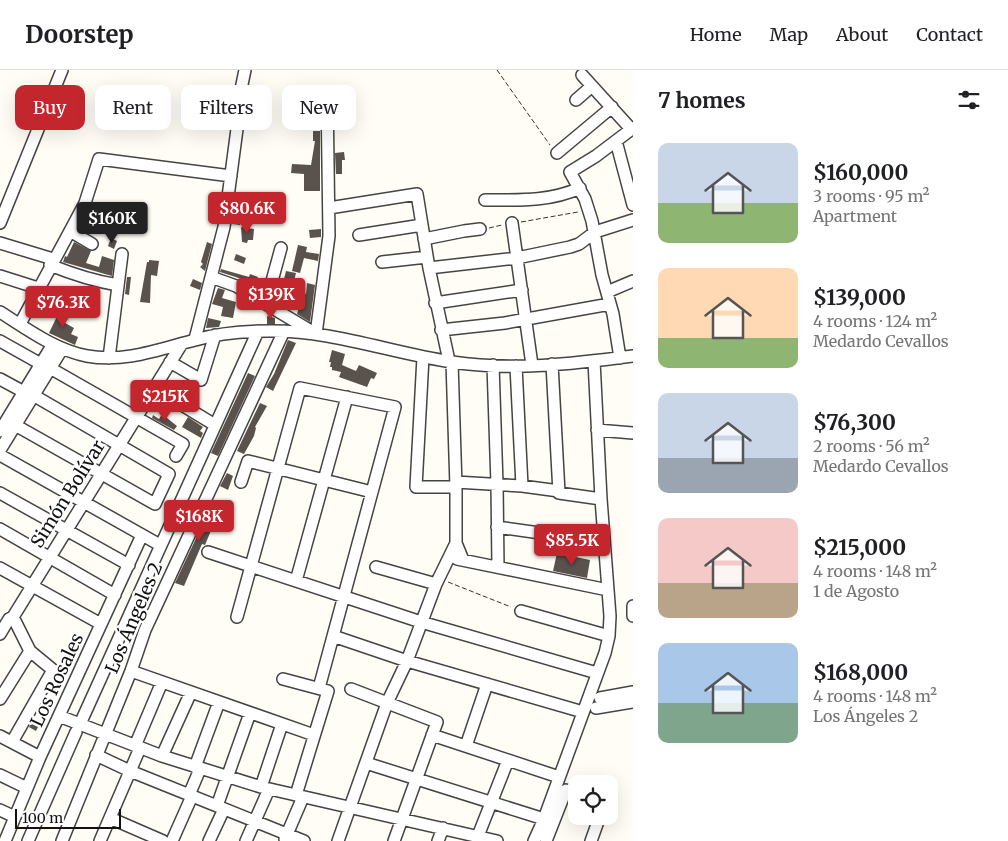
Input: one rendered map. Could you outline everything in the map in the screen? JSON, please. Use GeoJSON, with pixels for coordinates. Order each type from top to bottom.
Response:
{"type":"FeatureCollection","features":[{"type":"Feature","properties":{"kind":"street"},"geometry":{"type":"LineString","coordinates":[[1,216],[62,70]]}},
{"type":"Feature","properties":{"kind":"street"},"geometry":{"type":"LineString","coordinates":[[195,340],[224,227],[241,112],[240,94],[245,70]]}},
{"type":"Feature","properties":{"kind":"street"},"geometry":{"type":"LineString","coordinates":[[582,74],[632,128],[596,156],[570,172],[580,188],[595,232],[598,258],[610,304],[620,358]]}},
{"type":"Feature","properties":{"kind":"street"},"geometry":{"type":"LineString","coordinates":[[576,100],[592,86]]}},
{"type":"Feature","properties":{"kind":"street"},"geometry":{"type":"LineString","coordinates":[[557,153],[612,107]]}},
{"type":"Feature","properties":{"kind":"street"},"geometry":{"type":"LineString","coordinates":[[316,334],[329,236],[328,130]]}},
{"type":"Feature","properties":{"kind":"street"},"geometry":{"type":"LineString","coordinates":[[616,141],[633,205]]}},
{"type":"Feature","properties":{"kind":"street"},"geometry":{"type":"LineString","coordinates":[[20,324],[85,203],[99,159],[231,176]]}},
{"type":"Feature","properties":{"kind":"street"},"geometry":{"type":"LineString","coordinates":[[485,200],[532,200],[555,197],[580,188]]}},
{"type":"Feature","properties":{"kind":"street"},"geometry":{"type":"LineString","coordinates":[[329,208],[417,194],[435,303],[450,362],[456,485],[456,543],[463,560]]}},
{"type":"Feature","properties":{"kind":"street"},"geometry":{"type":"LineString","coordinates":[[382,262],[428,263],[517,258],[579,244],[595,232],[633,220]]}},
{"type":"Feature","properties":{"kind":"street"},"geometry":{"type":"LineString","coordinates":[[512,223],[532,365]]}},
{"type":"Feature","properties":{"kind":"street"},"geometry":{"type":"LineString","coordinates":[[359,236],[422,225]]}},
{"type":"Feature","properties":{"kind":"street"},"geometry":{"type":"LineString","coordinates":[[424,239],[480,229]]}},
{"type":"Feature","properties":{"kind":"street"},"geometry":{"type":"LineString","coordinates":[[70,231],[92,244]]}},
{"type":"Feature","properties":{"kind":"street"},"geometry":{"type":"LineString","coordinates":[[0,243],[52,262],[76,276],[118,285]]}},
{"type":"Feature","properties":{"kind":"street"},"geometry":{"type":"LineString","coordinates":[[266,303],[281,248]]}},
{"type":"Feature","properties":{"kind":"street"},"geometry":{"type":"LineString","coordinates":[[109,358],[122,254]]}},
{"type":"Feature","properties":{"kind":"street"},"geometry":{"type":"LineString","coordinates":[[0,276],[38,288]]}},
{"type":"Feature","properties":{"kind":"street"},"geometry":{"type":"LineString","coordinates":[[211,277],[236,286],[316,334]]}},
{"type":"Feature","properties":{"kind":"street"},"geometry":{"type":"LineString","coordinates":[[607,292],[633,281]]}},
{"type":"Feature","properties":{"kind":"street"},"geometry":{"type":"LineString","coordinates":[[435,303],[522,290]]}},
{"type":"Feature","properties":{"kind":"street"},"geometry":{"type":"LineString","coordinates":[[441,330],[526,319],[610,304]]}},
{"type":"Feature","properties":{"kind":"street"},"geometry":{"type":"LineString","coordinates":[[0,312],[57,346],[87,356],[109,358],[139,355],[215,335],[258,331],[316,334],[450,362],[492,365],[552,364],[633,356]]}},
{"type":"Feature","properties":{"kind":"street"},"geometry":{"type":"LineString","coordinates":[[10,829],[29,840],[177,507],[258,331]]}},
{"type":"Feature","properties":{"kind":"street","name":"Los Ángeles 2"},"geometry":{"type":"LineString","coordinates":[[62,841],[105,733],[134,672],[145,630],[284,331]]}},
{"type":"Feature","properties":{"kind":"street"},"geometry":{"type":"LineString","coordinates":[[170,362],[201,380],[215,335]]}},
{"type":"Feature","properties":{"kind":"street"},"geometry":{"type":"LineString","coordinates":[[0,341],[182,444],[176,456]]}},
{"type":"Feature","properties":{"kind":"street","name":"Simón Bolívar"},"geometry":{"type":"LineString","coordinates":[[0,634],[7,617],[32,586],[181,344]]}},
{"type":"Feature","properties":{"kind":"street"},"geometry":{"type":"LineString","coordinates":[[0,450],[5,424],[28,394],[57,346]]}},
{"type":"Feature","properties":{"kind":"street"},"geometry":{"type":"LineString","coordinates":[[423,357],[416,487],[497,484],[558,491],[601,499]]}},
{"type":"Feature","properties":{"kind":"street"},"geometry":{"type":"LineString","coordinates":[[534,841],[560,777],[609,636],[610,616],[601,499],[594,361]]}},
{"type":"Feature","properties":{"kind":"street"},"geometry":{"type":"LineString","coordinates":[[552,364],[558,491]]}},
{"type":"Feature","properties":{"kind":"street"},"geometry":{"type":"LineString","coordinates":[[492,365],[498,567]]}},
{"type":"Feature","properties":{"kind":"street"},"geometry":{"type":"LineString","coordinates":[[516,366],[522,486]]}},
{"type":"Feature","properties":{"kind":"street"},"geometry":{"type":"LineString","coordinates":[[0,379],[119,444],[169,474],[157,501]]}},
{"type":"Feature","properties":{"kind":"street"},"geometry":{"type":"LineString","coordinates":[[154,388],[215,425]]}},
{"type":"Feature","properties":{"kind":"street"},"geometry":{"type":"LineString","coordinates":[[237,617],[300,388],[395,407],[319,688]]}},
{"type":"Feature","properties":{"kind":"street"},"geometry":{"type":"LineString","coordinates":[[296,581],[346,397]]}},
{"type":"Feature","properties":{"kind":"street"},"geometry":{"type":"LineString","coordinates":[[5,424],[101,474],[157,501],[177,507]]}},
{"type":"Feature","properties":{"kind":"street"},"geometry":{"type":"LineString","coordinates":[[597,430],[633,433]]}},
{"type":"Feature","properties":{"kind":"street"},"geometry":{"type":"LineString","coordinates":[[0,455],[160,545]]}},
{"type":"Feature","properties":{"kind":"street"},"geometry":{"type":"LineString","coordinates":[[241,482],[248,461],[372,492]]}},
{"type":"Feature","properties":{"kind":"street"},"geometry":{"type":"LineString","coordinates":[[0,493],[129,565]]}},
{"type":"Feature","properties":{"kind":"street"},"geometry":{"type":"LineString","coordinates":[[497,527],[604,542]]}},
{"type":"Feature","properties":{"kind":"street"},"geometry":{"type":"LineString","coordinates":[[0,529],[115,595]]}},
{"type":"Feature","properties":{"kind":"street","name":"Los Rosales"},"geometry":{"type":"LineString","coordinates":[[5,841],[40,757],[142,535]]}},
{"type":"Feature","properties":{"kind":"street"},"geometry":{"type":"LineString","coordinates":[[338,841],[387,703],[407,661],[437,581],[456,543]]}},
{"type":"Feature","properties":{"kind":"street"},"geometry":{"type":"LineString","coordinates":[[208,552],[421,622],[597,674]]}},
{"type":"Feature","properties":{"kind":"street"},"geometry":{"type":"LineString","coordinates":[[449,557],[608,590]]}},
{"type":"Feature","properties":{"kind":"street"},"geometry":{"type":"LineString","coordinates":[[376,567],[437,581]]}},
{"type":"Feature","properties":{"kind":"street"},"geometry":{"type":"LineString","coordinates":[[0,568],[101,624]]}},
{"type":"Feature","properties":{"kind":"street"},"geometry":{"type":"LineString","coordinates":[[633,606],[633,616]]}},
{"type":"Feature","properties":{"kind":"street"},"geometry":{"type":"LineString","coordinates":[[521,611],[609,636]]}},
{"type":"Feature","properties":{"kind":"street"},"geometry":{"type":"LineString","coordinates":[[7,617],[30,651],[53,670],[12,742]]}},
{"type":"Feature","properties":{"kind":"street"},"geometry":{"type":"LineString","coordinates":[[333,636],[407,661],[583,712]]}},
{"type":"Feature","properties":{"kind":"street"},"geometry":{"type":"LineString","coordinates":[[0,699],[30,651]]}},
{"type":"Feature","properties":{"kind":"street"},"geometry":{"type":"LineString","coordinates":[[134,672],[314,735]]}},
{"type":"Feature","properties":{"kind":"street"},"geometry":{"type":"LineString","coordinates":[[283,679],[328,691],[314,735],[299,796],[285,837]]}},
{"type":"Feature","properties":{"kind":"street"},"geometry":{"type":"LineString","coordinates":[[100,841],[130,771],[162,682]]}},
{"type":"Feature","properties":{"kind":"street"},"geometry":{"type":"LineString","coordinates":[[466,746],[488,684]]}},
{"type":"Feature","properties":{"kind":"street"},"geometry":{"type":"LineString","coordinates":[[351,689],[437,722],[394,841]]}},
{"type":"Feature","properties":{"kind":"street"},"geometry":{"type":"LineString","coordinates":[[162,756],[191,692]]}},
{"type":"Feature","properties":{"kind":"street"},"geometry":{"type":"LineString","coordinates":[[633,692],[598,703],[633,702]]}},
{"type":"Feature","properties":{"kind":"street"},"geometry":{"type":"LineString","coordinates":[[172,841],[190,795],[219,702]]}},
{"type":"Feature","properties":{"kind":"street"},"geometry":{"type":"LineString","coordinates":[[209,841],[250,713]]}},
{"type":"Feature","properties":{"kind":"street"},"geometry":{"type":"LineString","coordinates":[[59,716],[78,728],[105,733],[162,756],[228,778],[443,828],[477,838],[497,841]]}},
{"type":"Feature","properties":{"kind":"street"},"geometry":{"type":"LineString","coordinates":[[246,841],[265,788],[282,724]]}},
{"type":"Feature","properties":{"kind":"street"},"geometry":{"type":"LineString","coordinates":[[432,735],[560,777]]}},
{"type":"Feature","properties":{"kind":"street"},"geometry":{"type":"LineString","coordinates":[[0,736],[40,757]]}},
{"type":"Feature","properties":{"kind":"street"},"geometry":{"type":"LineString","coordinates":[[96,755],[130,771],[254,821],[285,837],[304,841]]}},
{"type":"Feature","properties":{"kind":"street"},"geometry":{"type":"LineString","coordinates":[[477,838],[508,760]]}},
{"type":"Feature","properties":{"kind":"street"},"geometry":{"type":"LineString","coordinates":[[366,763],[544,819]]}},
{"type":"Feature","properties":{"kind":"street"},"geometry":{"type":"LineString","coordinates":[[0,775],[27,788]]}},
{"type":"Feature","properties":{"kind":"street"},"geometry":{"type":"LineString","coordinates":[[546,841],[566,790],[568,791]]}},
{"type":"Feature","properties":{"kind":"street"},"geometry":{"type":"LineString","coordinates":[[0,810],[15,817]]}},
{"type":"Feature","properties":{"kind":"street"},"geometry":{"type":"LineString","coordinates":[[110,818],[163,841]]}},
{"type":"Feature","properties":{"kind":"street"},"geometry":{"type":"LineString","coordinates":[[591,841],[597,825]]}},
{"type":"Feature","properties":{"kind":"street"},"geometry":{"type":"LineString","coordinates":[[438,841],[443,828]]}},
{"type":"Feature","properties":{"kind":"path"},"geometry":{"type":"LineString","coordinates":[[497,70],[557,153]]}},
{"type":"Feature","properties":{"kind":"path"},"geometry":{"type":"LineString","coordinates":[[480,229],[589,210]]}},
{"type":"Feature","properties":{"kind":"path"},"geometry":{"type":"LineString","coordinates":[[437,581],[521,611]]}},
{"type":"Feature","properties":{"kind":"building"},"geometry":{"type":"Polygon","coordinates":[[[313,131],[320,131],[320,191],[304,191],[304,174],[291,173],[292,164],[311,165],[315,141],[313,141],[313,131]]]}},
{"type":"Feature","properties":{"kind":"building"},"geometry":{"type":"Polygon","coordinates":[[[344,152],[345,160],[342,160],[342,174],[336,174],[335,153],[344,152]]]}},
{"type":"Feature","properties":{"kind":"building"},"geometry":{"type":"Polygon","coordinates":[[[276,198],[285,198],[286,211],[277,212],[276,198]]]}},
{"type":"Feature","properties":{"kind":"building"},"geometry":{"type":"Polygon","coordinates":[[[233,217],[241,218],[240,225],[233,224],[233,217]]]}},
{"type":"Feature","properties":{"kind":"building"},"geometry":{"type":"Polygon","coordinates":[[[241,227],[254,229],[253,240],[248,240],[247,243],[242,242],[241,227]]]}},
{"type":"Feature","properties":{"kind":"building"},"geometry":{"type":"Polygon","coordinates":[[[321,229],[321,237],[310,238],[309,230],[321,229]]]}},
{"type":"Feature","properties":{"kind":"building"},"geometry":{"type":"Polygon","coordinates":[[[111,238],[117,241],[114,249],[108,246],[111,238]]]}},
{"type":"Feature","properties":{"kind":"building"},"geometry":{"type":"Polygon","coordinates":[[[74,242],[91,251],[86,263],[99,267],[102,256],[114,260],[112,276],[63,262],[74,242]]]}},
{"type":"Feature","properties":{"kind":"building"},"geometry":{"type":"Polygon","coordinates":[[[207,242],[212,244],[205,271],[200,267],[203,264],[201,262],[207,242]]]}},
{"type":"Feature","properties":{"kind":"building"},"geometry":{"type":"Polygon","coordinates":[[[298,245],[307,247],[306,252],[319,254],[318,261],[304,258],[300,273],[292,271],[298,245]]]}},
{"type":"Feature","properties":{"kind":"building"},"geometry":{"type":"Polygon","coordinates":[[[236,254],[246,258],[244,264],[234,260],[236,254]]]}},
{"type":"Feature","properties":{"kind":"building"},"geometry":{"type":"Polygon","coordinates":[[[149,260],[159,261],[157,276],[151,275],[150,303],[140,302],[147,262],[149,260]]]}},
{"type":"Feature","properties":{"kind":"building"},"geometry":{"type":"Polygon","coordinates":[[[221,269],[249,277],[250,274],[258,277],[254,288],[248,284],[248,281],[220,272],[221,269]]]}},
{"type":"Feature","properties":{"kind":"building"},"geometry":{"type":"Polygon","coordinates":[[[286,271],[296,273],[294,281],[284,279],[286,271]]]}},
{"type":"Feature","properties":{"kind":"building"},"geometry":{"type":"Polygon","coordinates":[[[127,277],[131,277],[129,295],[125,294],[127,277]]]}},
{"type":"Feature","properties":{"kind":"building"},"geometry":{"type":"Polygon","coordinates":[[[193,279],[202,283],[200,290],[190,286],[193,279]]]}},
{"type":"Feature","properties":{"kind":"building"},"geometry":{"type":"Polygon","coordinates":[[[307,283],[315,285],[310,322],[297,314],[298,302],[290,300],[293,290],[306,294],[307,283]]]}},
{"type":"Feature","properties":{"kind":"building"},"geometry":{"type":"Polygon","coordinates":[[[218,288],[225,290],[222,298],[236,302],[233,318],[221,316],[223,307],[212,304],[218,288]]]}},
{"type":"Feature","properties":{"kind":"building"},"geometry":{"type":"Polygon","coordinates":[[[47,291],[55,294],[51,303],[43,299],[47,291]]]}},
{"type":"Feature","properties":{"kind":"building"},"geometry":{"type":"Polygon","coordinates":[[[61,308],[70,313],[65,323],[74,328],[71,334],[78,337],[75,345],[49,333],[61,308]]]}},
{"type":"Feature","properties":{"kind":"building"},"geometry":{"type":"Polygon","coordinates":[[[267,316],[275,318],[275,324],[267,324],[267,316]]]}},
{"type":"Feature","properties":{"kind":"building"},"geometry":{"type":"Polygon","coordinates":[[[208,318],[221,321],[219,327],[206,328],[208,318]]]}},
{"type":"Feature","properties":{"kind":"building"},"geometry":{"type":"Polygon","coordinates":[[[288,340],[296,343],[273,391],[266,387],[274,374],[288,340]]]}},
{"type":"Feature","properties":{"kind":"building"},"geometry":{"type":"Polygon","coordinates":[[[332,350],[345,354],[342,365],[356,371],[359,365],[377,373],[374,379],[371,378],[367,387],[339,377],[341,372],[332,370],[332,367],[330,367],[331,362],[329,362],[332,350]]]}},
{"type":"Feature","properties":{"kind":"building"},"geometry":{"type":"Polygon","coordinates":[[[248,373],[255,376],[218,456],[211,453],[248,373]]]}},
{"type":"Feature","properties":{"kind":"building"},"geometry":{"type":"Polygon","coordinates":[[[260,403],[267,406],[255,427],[254,436],[244,454],[237,451],[260,403]]]}},
{"type":"Feature","properties":{"kind":"building"},"geometry":{"type":"Polygon","coordinates":[[[162,414],[177,426],[174,430],[152,418],[153,415],[159,419],[162,414]]]}},
{"type":"Feature","properties":{"kind":"building"},"geometry":{"type":"Polygon","coordinates":[[[188,417],[203,427],[200,431],[203,433],[201,438],[182,427],[188,417]]]}},
{"type":"Feature","properties":{"kind":"building"},"geometry":{"type":"Polygon","coordinates":[[[227,473],[233,476],[228,490],[220,486],[227,473]]]}},
{"type":"Feature","properties":{"kind":"building"},"geometry":{"type":"Polygon","coordinates":[[[214,500],[222,504],[205,545],[202,544],[184,586],[175,583],[214,500]]]}},
{"type":"Feature","properties":{"kind":"building"},"geometry":{"type":"Polygon","coordinates":[[[557,553],[590,560],[587,578],[553,571],[557,553]]]}},
{"type":"Feature","properties":{"kind":"building"},"geometry":{"type":"Polygon","coordinates":[[[34,719],[40,723],[36,731],[29,727],[34,719]]]}}]}
